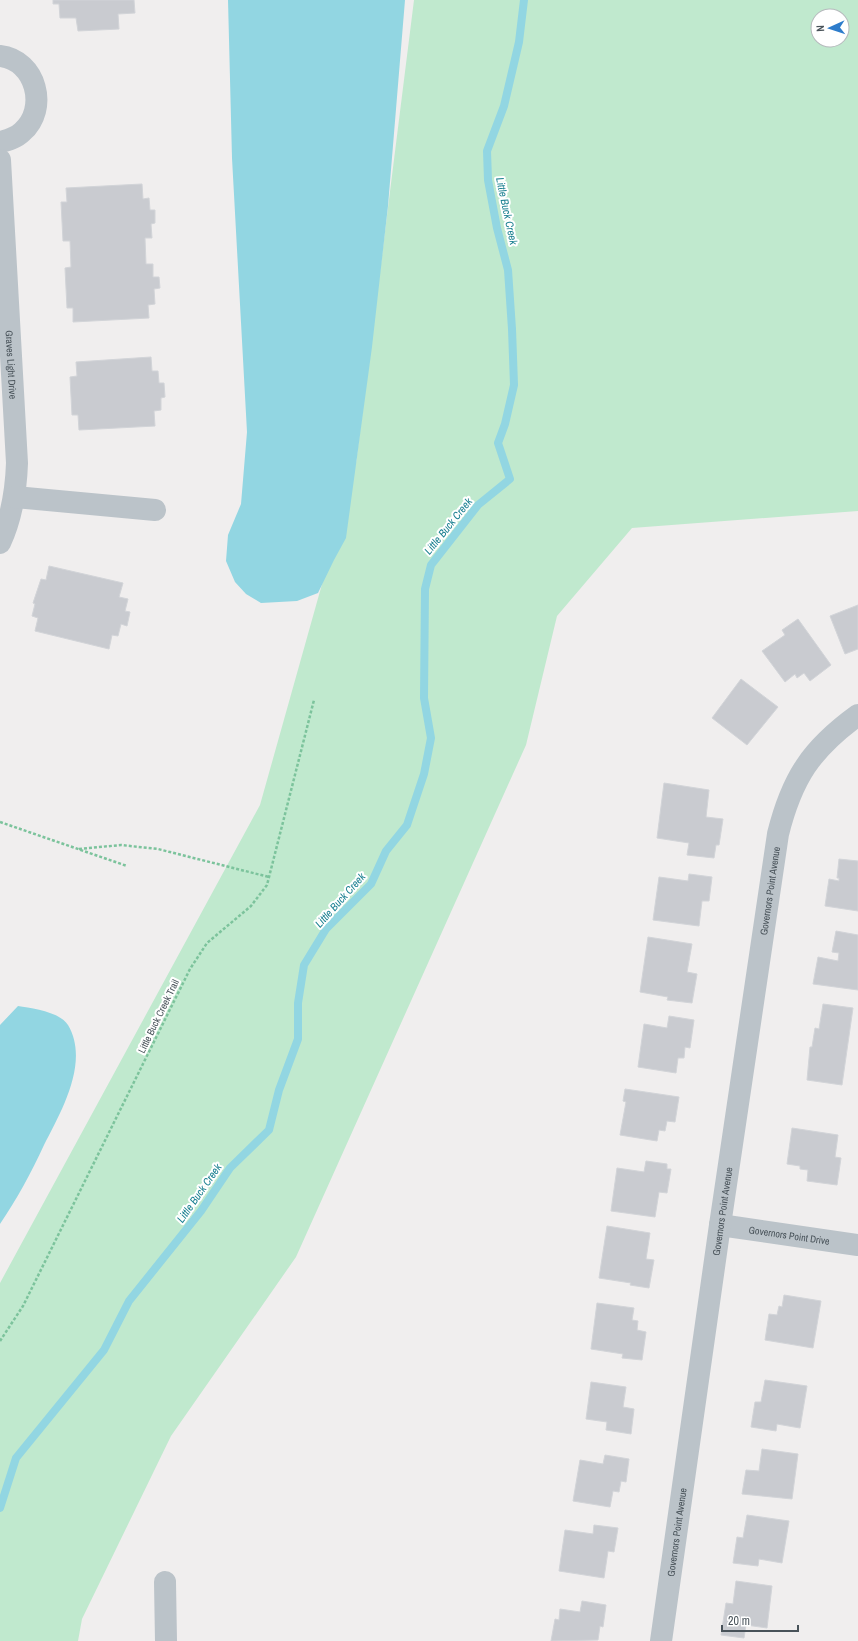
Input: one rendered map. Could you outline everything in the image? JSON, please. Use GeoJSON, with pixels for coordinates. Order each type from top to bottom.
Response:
{"type":"FeatureCollection","features":[{"type":"Feature","properties":{"kind":"street"},"geometry":{"type":"LineString","coordinates":[[0,56],[18,62],[27,71],[34,82],[37,95],[36,109],[31,121],[23,132],[12,139],[0,142]]}},
{"type":"Feature","properties":{"kind":"street","name":"Graves Light Drive"},"geometry":{"type":"LineString","coordinates":[[0,160],[17,463],[16,497],[6,530],[0,543]]}},
{"type":"Feature","properties":{"kind":"street"},"geometry":{"type":"LineString","coordinates":[[16,497],[155,510]]}},
{"type":"Feature","properties":{"kind":"street","name":"Governors Point Avenue"},"geometry":{"type":"LineString","coordinates":[[661,1641],[720,1225],[778,834],[786,803],[808,760],[838,730],[858,715]]}},
{"type":"Feature","properties":{"kind":"street","name":"Governors Point Drive"},"geometry":{"type":"LineString","coordinates":[[720,1225],[858,1245]]}},
{"type":"Feature","properties":{"kind":"street"},"geometry":{"type":"LineString","coordinates":[[165,1582],[166,1641]]}},
{"type":"Feature","properties":{"kind":"path","name":"Little Buck Creek Trail"},"geometry":{"type":"LineString","coordinates":[[0,1341],[23,1306],[190,970],[207,943],[251,906],[267,885],[314,700]]}},
{"type":"Feature","properties":{"kind":"path"},"geometry":{"type":"LineString","coordinates":[[0,822],[127,866]]}},
{"type":"Feature","properties":{"kind":"path"},"geometry":{"type":"LineString","coordinates":[[79,849],[121,845],[158,849],[269,877]]}},
{"type":"Feature","properties":{"kind":"green space"},"geometry":{"type":"Polygon","coordinates":[[[414,0],[858,0],[858,511],[632,528],[557,616],[526,745],[296,1257],[171,1436],[82,1619],[78,1641],[0,1641],[0,1283],[260,805],[356,463],[414,0]]]}},
{"type":"Feature","properties":{"kind":"water"},"geometry":{"type":"Polygon","coordinates":[[[228,0],[405,0],[388,206],[372,347],[346,538],[318,593],[297,601],[261,603],[246,594],[235,582],[226,561],[228,535],[241,504],[247,432],[232,158],[228,0]]]}},
{"type":"Feature","properties":{"kind":"water"},"geometry":{"type":"Polygon","coordinates":[[[18,1006],[45,1011],[59,1017],[68,1025],[74,1039],[76,1055],[75,1071],[71,1086],[58,1118],[29,1176],[0,1224],[0,1025],[18,1006]]]}},
{"type":"Feature","properties":{"kind":"building"},"geometry":{"type":"Polygon","coordinates":[[[53,0],[134,0],[135,13],[118,14],[119,29],[78,31],[76,18],[60,18],[59,4],[53,4],[53,0]]]}},
{"type":"Feature","properties":{"kind":"building"},"geometry":{"type":"Polygon","coordinates":[[[142,184],[143,199],[149,198],[150,210],[155,210],[155,223],[151,224],[152,238],[145,238],[146,264],[153,264],[153,277],[159,277],[160,288],[154,289],[155,304],[148,305],[149,318],[73,322],[73,308],[67,308],[65,268],[71,267],[70,241],[63,241],[61,202],[67,202],[66,188],[142,184]]]}},
{"type":"Feature","properties":{"kind":"building"},"geometry":{"type":"Polygon","coordinates":[[[151,357],[152,371],[158,371],[159,383],[164,383],[165,397],[161,398],[161,410],[154,411],[155,426],[79,430],[78,415],[72,415],[70,377],[77,376],[76,362],[151,357]]]}},
{"type":"Feature","properties":{"kind":"building"},"geometry":{"type":"Polygon","coordinates":[[[49,566],[123,583],[119,597],[128,599],[125,611],[130,612],[127,626],[121,624],[118,636],[112,635],[109,649],[35,631],[38,618],[32,616],[35,604],[33,603],[41,579],[46,580],[49,566]]]}},
{"type":"Feature","properties":{"kind":"building"},"geometry":{"type":"Polygon","coordinates":[[[858,605],[858,649],[845,654],[830,616],[858,605]]]}},
{"type":"Feature","properties":{"kind":"building"},"geometry":{"type":"Polygon","coordinates":[[[798,619],[831,665],[810,681],[804,673],[797,678],[795,674],[785,682],[762,651],[785,635],[782,630],[798,619]]]}},
{"type":"Feature","properties":{"kind":"building"},"geometry":{"type":"Polygon","coordinates":[[[741,679],[778,707],[747,745],[712,718],[741,679]]]}},
{"type":"Feature","properties":{"kind":"building"},"geometry":{"type":"Polygon","coordinates":[[[664,783],[709,790],[706,817],[723,819],[719,845],[716,845],[714,858],[687,855],[689,843],[657,838],[664,783]]]}},
{"type":"Feature","properties":{"kind":"building"},"geometry":{"type":"Polygon","coordinates":[[[839,859],[858,861],[858,911],[825,906],[829,879],[839,881],[839,878],[837,878],[839,859]]]}},
{"type":"Feature","properties":{"kind":"building"},"geometry":{"type":"Polygon","coordinates":[[[689,874],[712,877],[709,901],[702,901],[699,926],[653,920],[659,877],[688,881],[689,874]]]}},
{"type":"Feature","properties":{"kind":"building"},"geometry":{"type":"Polygon","coordinates":[[[836,931],[858,935],[858,990],[813,984],[818,957],[838,961],[839,953],[832,952],[836,931]]]}},
{"type":"Feature","properties":{"kind":"building"},"geometry":{"type":"Polygon","coordinates":[[[648,937],[692,944],[687,972],[697,974],[692,1003],[667,1000],[668,997],[640,992],[648,937]]]}},
{"type":"Feature","properties":{"kind":"building"},"geometry":{"type":"Polygon","coordinates":[[[823,1004],[853,1008],[842,1085],[807,1080],[810,1047],[812,1047],[815,1028],[819,1029],[823,1004]]]}},
{"type":"Feature","properties":{"kind":"building"},"geometry":{"type":"Polygon","coordinates":[[[669,1016],[694,1020],[690,1048],[685,1047],[684,1058],[678,1058],[676,1073],[638,1067],[644,1024],[667,1028],[669,1016]]]}},
{"type":"Feature","properties":{"kind":"building"},"geometry":{"type":"Polygon","coordinates":[[[625,1089],[679,1097],[675,1122],[667,1121],[665,1131],[659,1130],[657,1141],[620,1135],[626,1102],[623,1101],[625,1089]]]}},
{"type":"Feature","properties":{"kind":"building"},"geometry":{"type":"Polygon","coordinates":[[[792,1128],[838,1135],[835,1157],[841,1158],[837,1185],[807,1181],[808,1170],[800,1169],[800,1166],[787,1164],[792,1128]]]}},
{"type":"Feature","properties":{"kind":"building"},"geometry":{"type":"Polygon","coordinates":[[[646,1161],[667,1164],[667,1169],[671,1169],[667,1193],[659,1192],[655,1217],[611,1211],[617,1168],[644,1172],[646,1161]]]}},
{"type":"Feature","properties":{"kind":"building"},"geometry":{"type":"Polygon","coordinates":[[[607,1226],[650,1233],[646,1259],[654,1260],[649,1288],[630,1285],[631,1283],[599,1278],[607,1226]]]}},
{"type":"Feature","properties":{"kind":"building"},"geometry":{"type":"Polygon","coordinates":[[[784,1295],[821,1301],[813,1348],[765,1340],[769,1314],[777,1315],[779,1306],[782,1307],[784,1295]]]}},
{"type":"Feature","properties":{"kind":"building"},"geometry":{"type":"Polygon","coordinates":[[[597,1303],[634,1308],[632,1320],[638,1321],[637,1330],[646,1332],[642,1360],[622,1358],[623,1354],[591,1349],[597,1303]]]}},
{"type":"Feature","properties":{"kind":"building"},"geometry":{"type":"Polygon","coordinates":[[[765,1380],[807,1386],[800,1428],[777,1424],[776,1431],[751,1427],[755,1402],[761,1402],[765,1380]]]}},
{"type":"Feature","properties":{"kind":"building"},"geometry":{"type":"Polygon","coordinates":[[[591,1382],[626,1387],[623,1407],[634,1409],[631,1434],[606,1430],[607,1422],[586,1419],[591,1382]]]}},
{"type":"Feature","properties":{"kind":"building"},"geometry":{"type":"Polygon","coordinates":[[[762,1449],[798,1454],[792,1499],[742,1494],[746,1470],[759,1471],[762,1449]]]}},
{"type":"Feature","properties":{"kind":"building"},"geometry":{"type":"Polygon","coordinates":[[[605,1455],[629,1459],[626,1482],[621,1481],[619,1492],[613,1491],[610,1507],[573,1501],[580,1460],[603,1464],[605,1455]]]}},
{"type":"Feature","properties":{"kind":"building"},"geometry":{"type":"Polygon","coordinates":[[[747,1515],[789,1521],[782,1563],[759,1559],[758,1566],[733,1563],[737,1537],[743,1538],[747,1515]]]}},
{"type":"Feature","properties":{"kind":"building"},"geometry":{"type":"Polygon","coordinates":[[[594,1525],[618,1528],[614,1552],[608,1551],[604,1578],[559,1571],[565,1530],[593,1534],[594,1525]]]}},
{"type":"Feature","properties":{"kind":"building"},"geometry":{"type":"Polygon","coordinates":[[[736,1581],[772,1586],[767,1628],[746,1625],[744,1638],[721,1635],[726,1603],[733,1604],[736,1581]]]}},
{"type":"Feature","properties":{"kind":"building"},"geometry":{"type":"Polygon","coordinates":[[[582,1601],[606,1605],[603,1627],[600,1626],[598,1640],[551,1641],[555,1619],[559,1620],[560,1609],[580,1612],[582,1601]]]}},
{"type":"Feature","properties":{"kind":"waterway","name":"Little Buck Creek"},"geometry":{"type":"LineString","coordinates":[[0,1508],[16,1458],[104,1350],[129,1301],[201,1211],[230,1168],[269,1130],[279,1090],[298,1039],[298,1003],[304,965],[326,929],[371,884],[386,851],[407,825],[424,774],[431,738],[424,698],[425,589],[431,565],[478,505],[510,479],[498,443],[505,424],[514,385],[508,270],[497,228],[488,180],[487,151],[504,106],[519,42],[524,0]]}}]}
